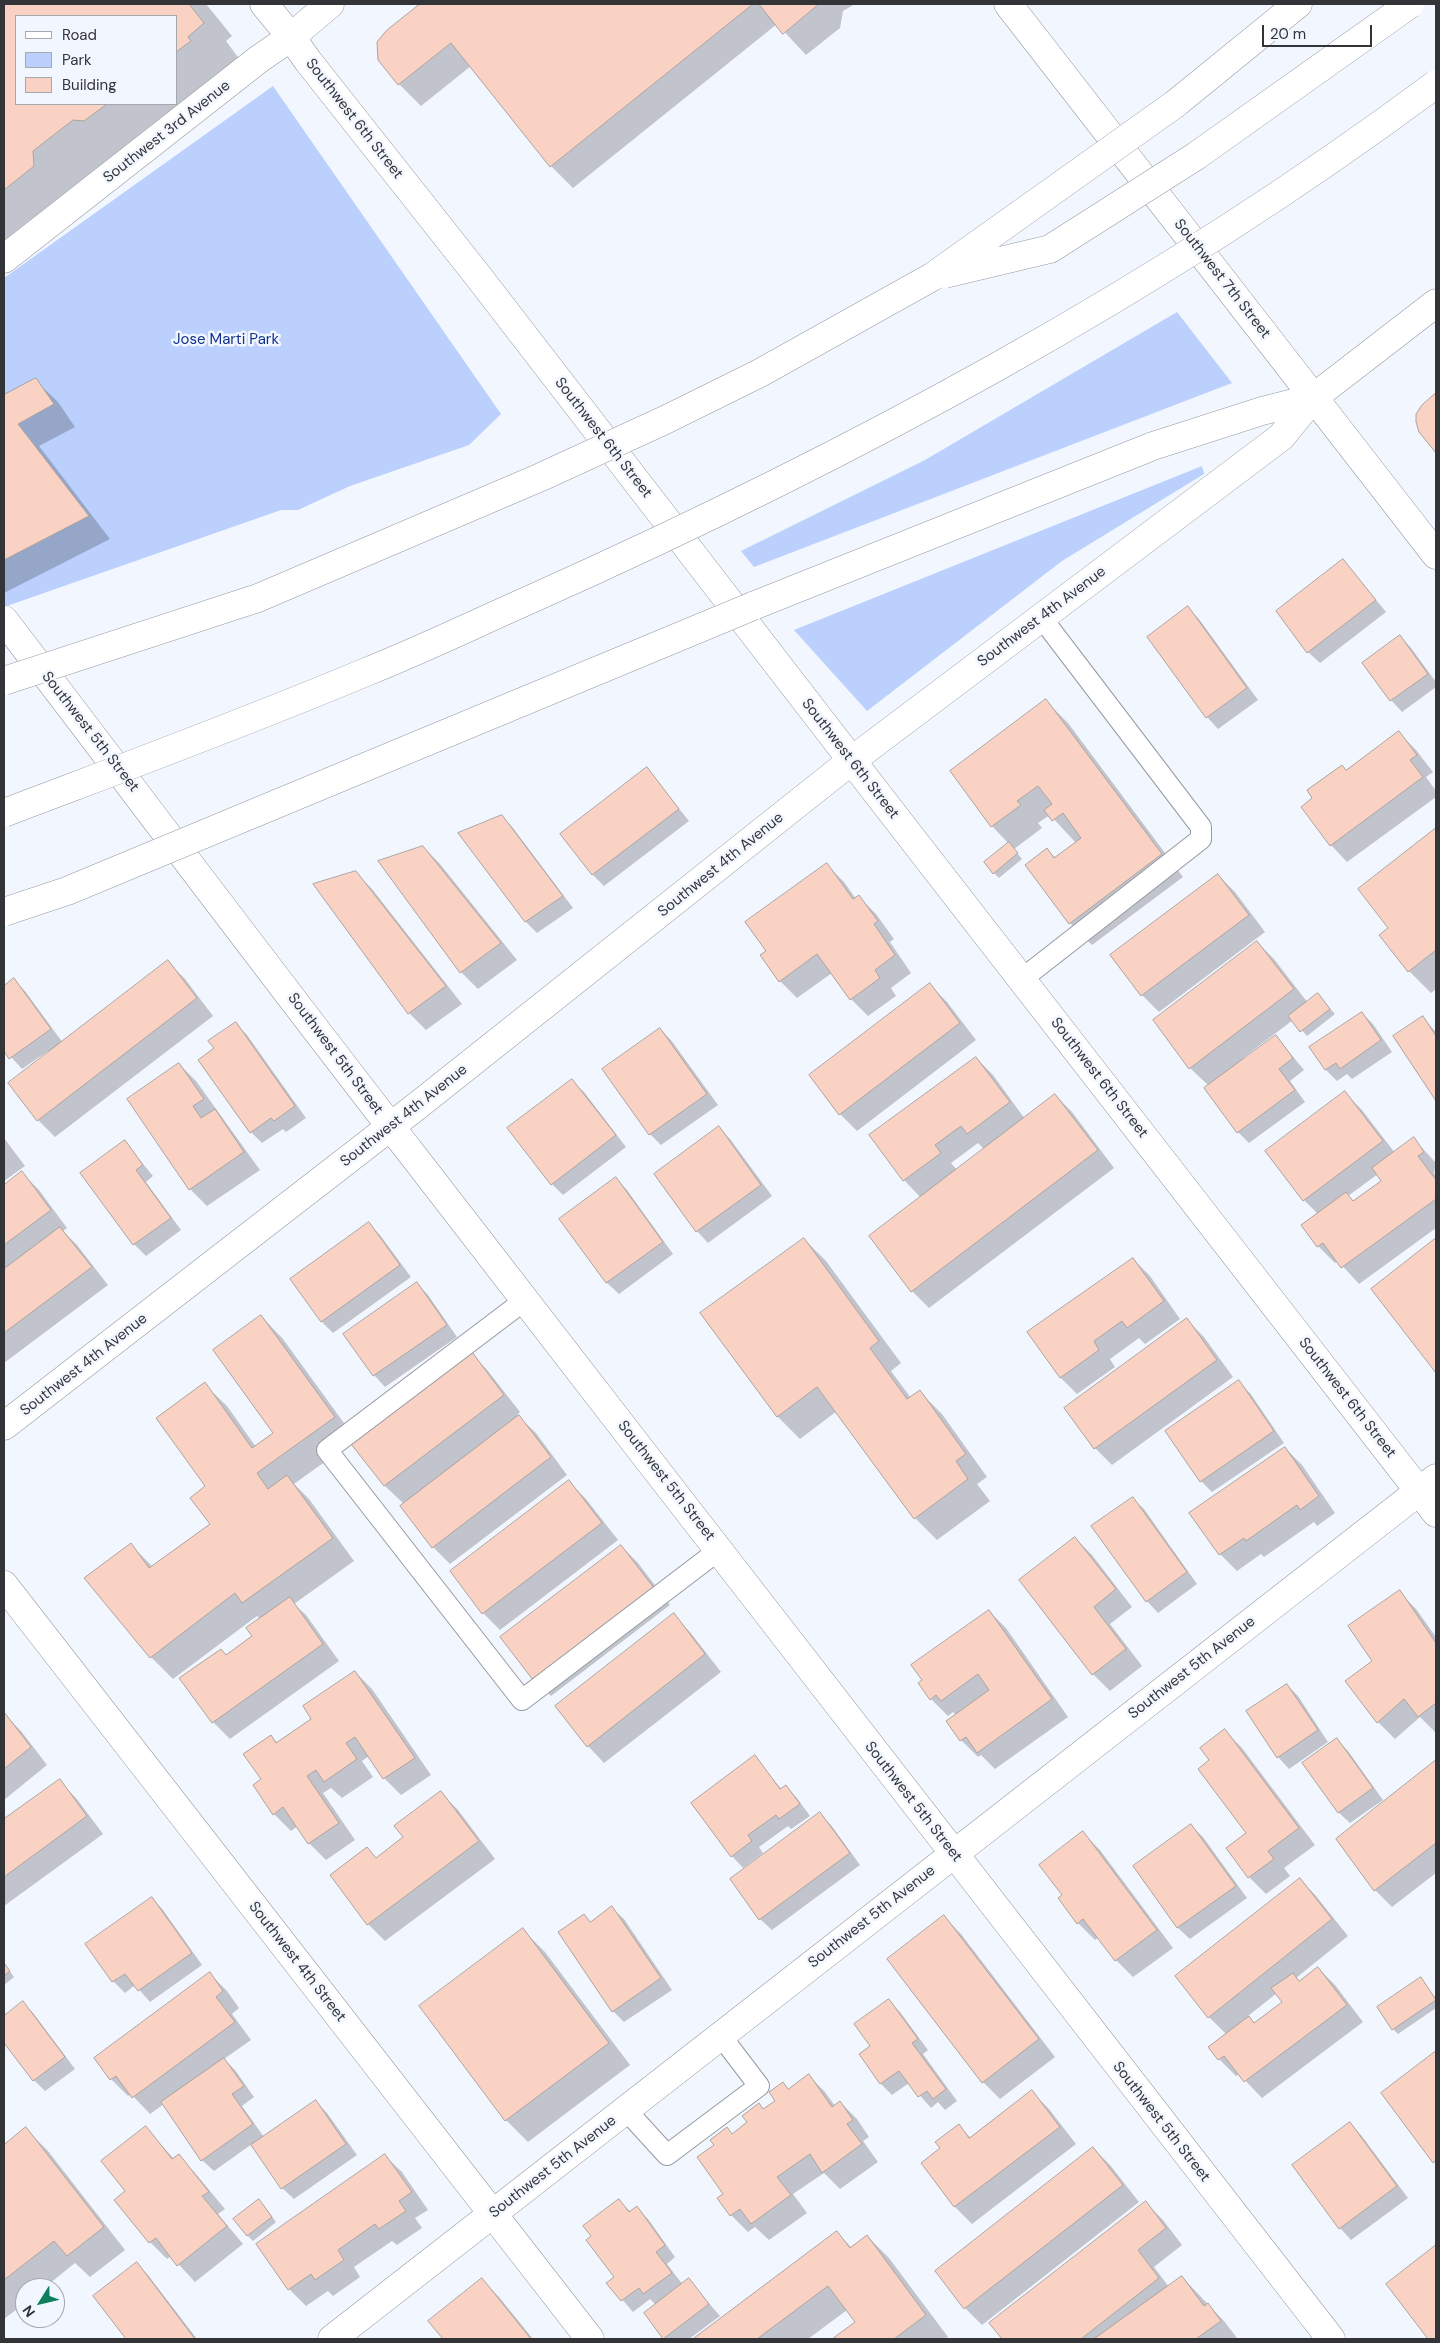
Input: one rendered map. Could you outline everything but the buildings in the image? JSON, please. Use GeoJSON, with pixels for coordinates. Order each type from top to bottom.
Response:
{"type":"FeatureCollection","features":[{"type":"Feature","properties":{"kind":"main road","name":"Southwest 6th Street"},"geometry":{"type":"LineString","coordinates":[[264,4],[478,276],[851,761],[1022,979],[1428,1485],[1436,1513]]}},
{"type":"Feature","properties":{"kind":"main road","name":"Southwest 3rd Avenue"},"geometry":{"type":"LineString","coordinates":[[4,259],[259,59],[291,37],[330,4]]}},
{"type":"Feature","properties":{"kind":"main road","name":"Southwest 7th Street"},"geometry":{"type":"LineString","coordinates":[[1008,4],[1436,555]]}},
{"type":"Feature","properties":{"kind":"main road"},"geometry":{"type":"LineString","coordinates":[[4,681],[258,598],[541,478],[760,373],[932,277],[1175,104],[1298,4]]}},
{"type":"Feature","properties":{"kind":"main road"},"geometry":{"type":"LineString","coordinates":[[932,277],[1050,249],[1196,156],[1410,4]]}},
{"type":"Feature","properties":{"kind":"main road"},"geometry":{"type":"LineString","coordinates":[[4,813],[172,750],[370,671],[620,559],[793,476],[940,399],[1083,318],[1356,144],[1436,84]]}},
{"type":"Feature","properties":{"kind":"main road","name":"Southwest 4th Avenue"},"geometry":{"type":"LineString","coordinates":[[4,1426],[391,1127],[851,761],[1281,437],[1313,398],[1436,303]]}},
{"type":"Feature","properties":{"kind":"main road"},"geometry":{"type":"LineString","coordinates":[[4,912],[67,891],[882,554],[1154,446],[1253,413],[1313,398]]}},
{"type":"Feature","properties":{"kind":"main road","name":"Southwest 5th Street"},"geometry":{"type":"LineString","coordinates":[[4,620],[391,1127],[953,1854],[1332,2339]]}},
{"type":"Feature","properties":{"kind":"main road","name":"Southwest 5th Avenue"},"geometry":{"type":"LineString","coordinates":[[332,2339],[1428,1485]]}},
{"type":"Feature","properties":{"kind":"main road","name":"Southwest 4th Street"},"geometry":{"type":"LineString","coordinates":[[4,1585],[590,2339]]}},
{"type":"Feature","properties":{"kind":"lane"},"geometry":{"type":"LineString","coordinates":[[1022,979],[1200,840],[1202,834],[1202,827],[1042,617]]}},
{"type":"Feature","properties":{"kind":"lane"},"geometry":{"type":"LineString","coordinates":[[525,1300],[328,1450],[522,1700],[719,1550]]}},
{"type":"Feature","properties":{"kind":"lane"},"geometry":{"type":"LineString","coordinates":[[626,2110],[667,2155],[759,2086],[721,2036]]}},
{"type":"Feature","properties":{"kind":"green space","name":"Jose Marti Park"},"geometry":{"type":"Polygon","coordinates":[[[273,86],[501,414],[469,445],[350,486],[298,510],[281,510],[4,607],[4,278],[273,86]]]}},
{"type":"Feature","properties":{"kind":"green space"},"geometry":{"type":"Polygon","coordinates":[[[1177,312],[1232,383],[754,567],[741,551],[925,460],[1177,312]]]}},
{"type":"Feature","properties":{"kind":"green space"},"geometry":{"type":"Polygon","coordinates":[[[1202,466],[1204,474],[1062,561],[867,711],[794,630],[1202,466]]]}}]}
